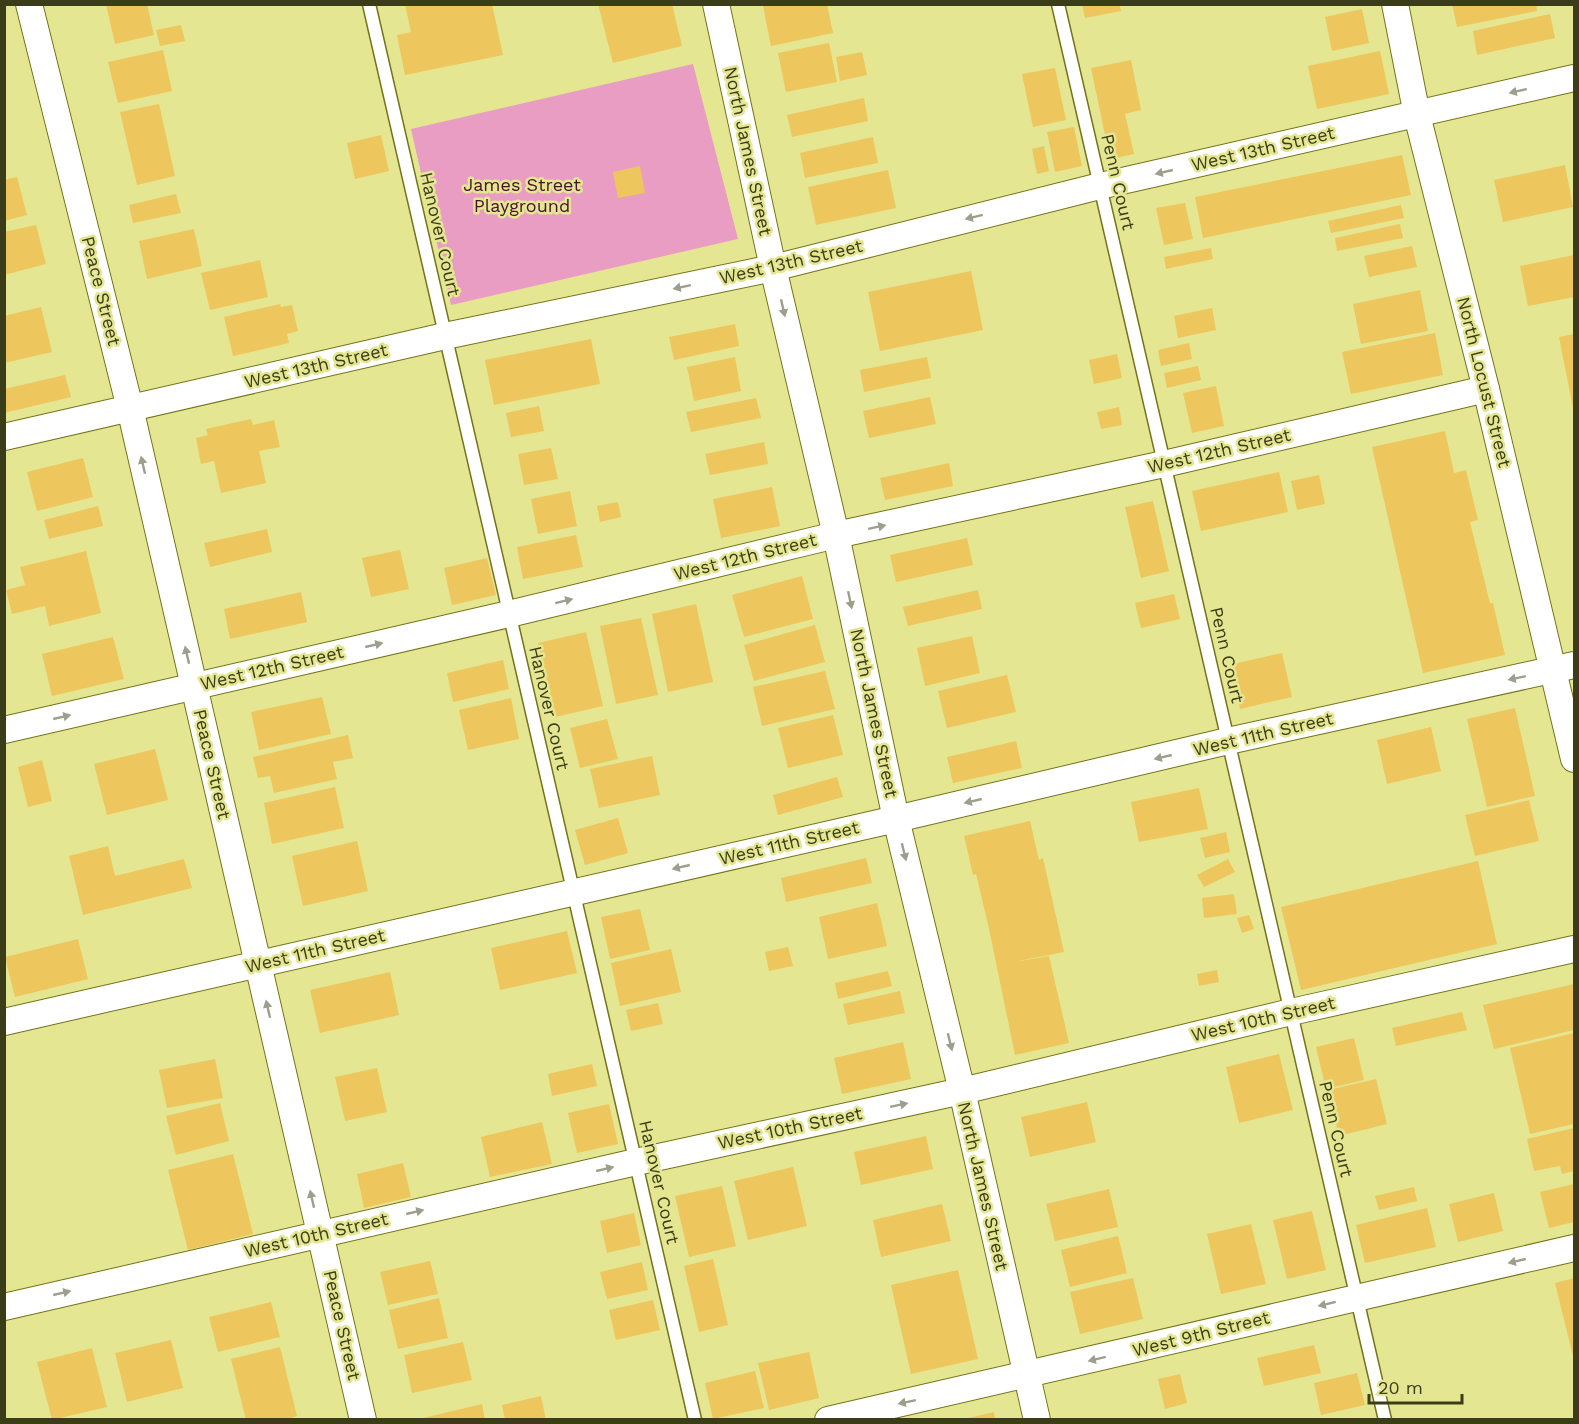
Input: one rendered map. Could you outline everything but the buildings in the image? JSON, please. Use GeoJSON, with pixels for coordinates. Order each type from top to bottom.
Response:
{"type":"FeatureCollection","features":[{"type":"Feature","properties":{"kind":"street","name":"Peace Street"},"geometry":{"type":"LineString","coordinates":[[29,4],[130,408],[363,1419]]}},
{"type":"Feature","properties":{"kind":"street","name":"North James Street"},"geometry":{"type":"LineString","coordinates":[[716,4],[773,268],[836,535],[896,819],[962,1091],[1037,1419]]}},
{"type":"Feature","properties":{"kind":"street","name":"North Locust Street"},"geometry":{"type":"LineString","coordinates":[[1395,4],[1417,115],[1486,389],[1564,668],[1575,759]]}},
{"type":"Feature","properties":{"kind":"street","name":"West 13th Street"},"geometry":{"type":"LineString","coordinates":[[4,437],[445,336],[773,268],[1100,186],[1575,78]]}},
{"type":"Feature","properties":{"kind":"street","name":"West 12th Street"},"geometry":{"type":"LineString","coordinates":[[4,730],[509,614],[836,535],[1164,464],[1486,389]]}},
{"type":"Feature","properties":{"kind":"street","name":"West 11th Street"},"geometry":{"type":"LineString","coordinates":[[4,1022],[1228,741],[1564,668]]}},
{"type":"Feature","properties":{"kind":"street","name":"West 10th Street"},"geometry":{"type":"LineString","coordinates":[[4,1306],[636,1162],[962,1091],[1291,1012],[1575,949]]}},
{"type":"Feature","properties":{"kind":"street","name":"West 9th Street"},"geometry":{"type":"LineString","coordinates":[[828,1419],[1026,1377],[1356,1297],[1575,1248]]}},
{"type":"Feature","properties":{"kind":"lane","name":"Hanover Court"},"geometry":{"type":"LineString","coordinates":[[369,4],[695,1419]]}},
{"type":"Feature","properties":{"kind":"lane","name":"Penn Court"},"geometry":{"type":"LineString","coordinates":[[1058,4],[1385,1419]]}},
{"type":"Feature","properties":{"kind":"green space","name":"James Street Playground"},"geometry":{"type":"Polygon","coordinates":[[[693,64],[738,239],[451,305],[411,129],[693,64]]]}}]}
